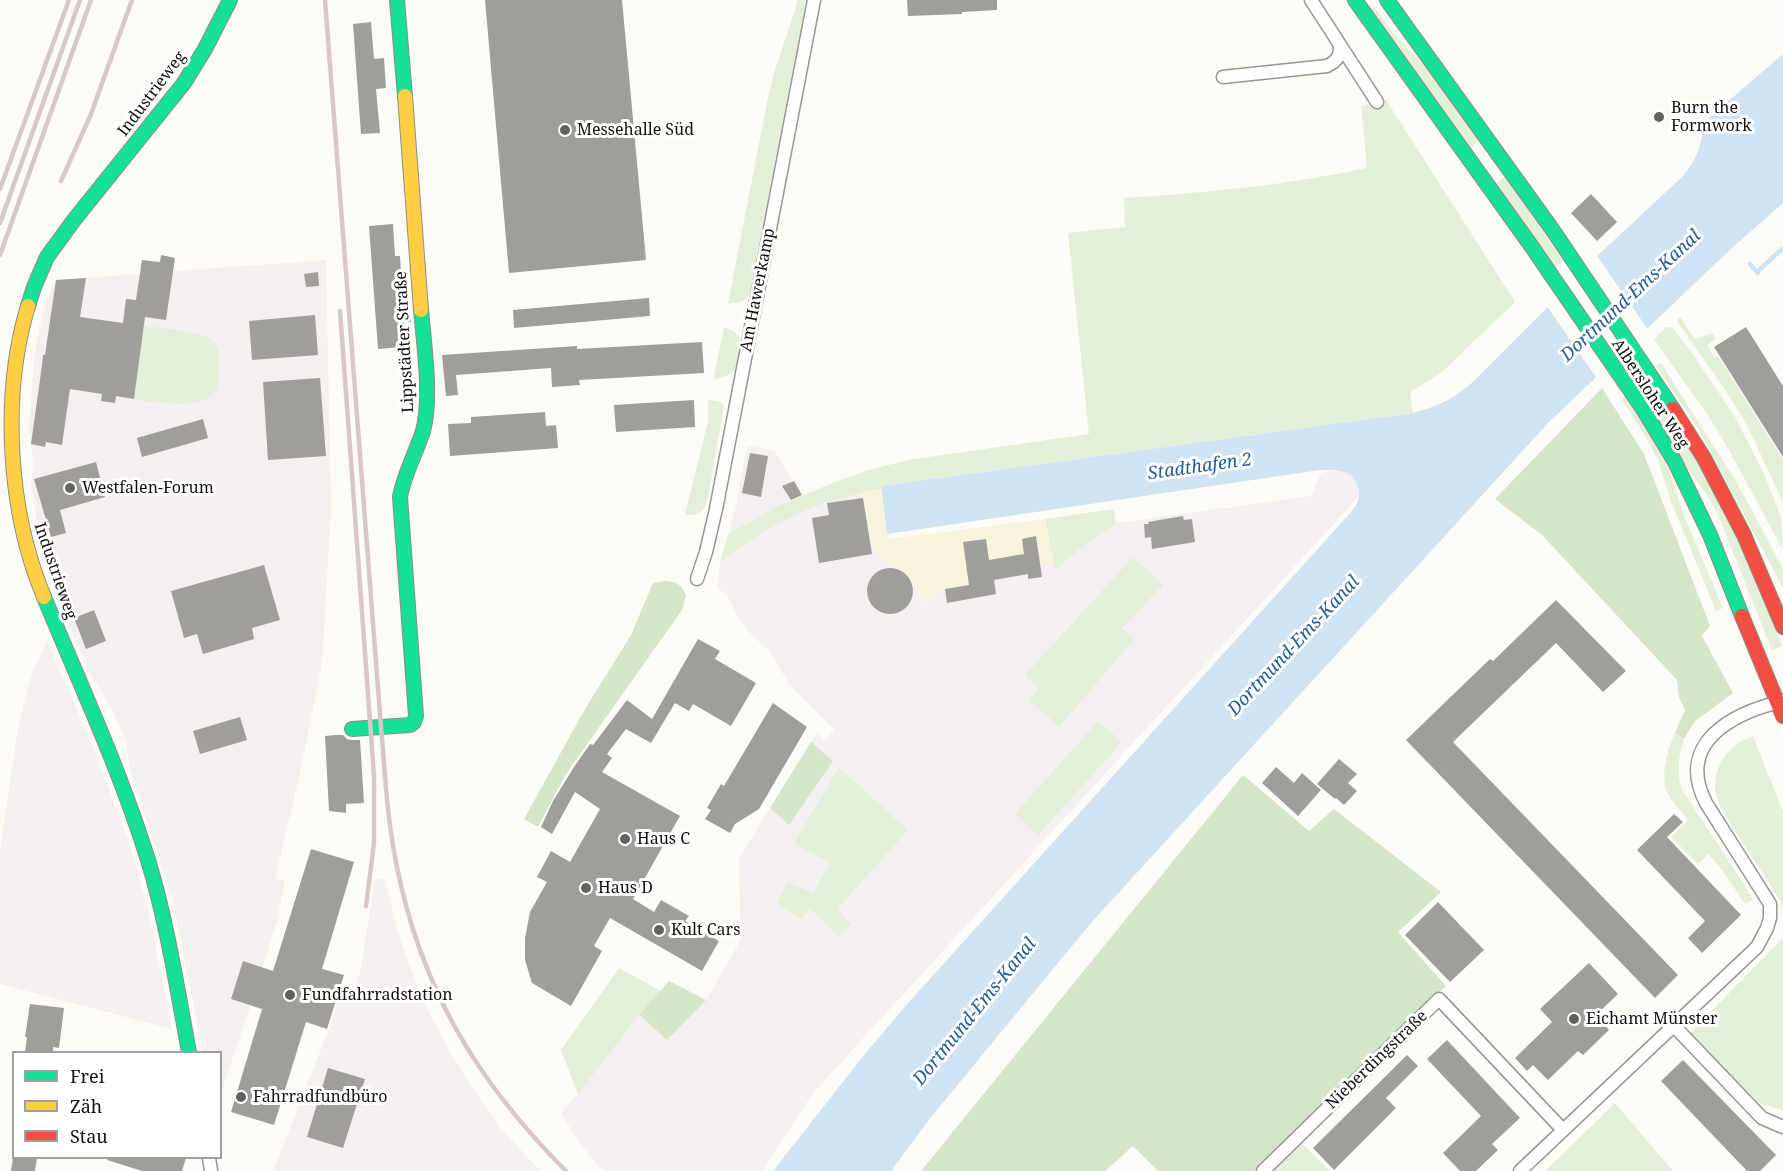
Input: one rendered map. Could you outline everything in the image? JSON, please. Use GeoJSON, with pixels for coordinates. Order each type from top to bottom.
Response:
{"type":"FeatureCollection","features":[{"type":"Feature","properties":{"kind":"street","name":"Industrieweg"},"geometry":{"type":"LineString","coordinates":[[189,1051],[162,912],[148,861],[123,787],[37,581],[24,541],[14,486],[12,431],[14,376],[22,326],[34,286],[47,257],[184,83],[205,49],[230,0]]}},
{"type":"Feature","properties":{"kind":"street","name":"Lippstädter Straße"},"geometry":{"type":"LineString","coordinates":[[352,729],[410,725],[416,716],[400,497],[402,485],[427,417],[427,393],[397,0]]}},
{"type":"Feature","properties":{"kind":"street","name":"Am Hawerkamp"},"geometry":{"type":"LineString","coordinates":[[697,579],[716,509],[814,0]]}},
{"type":"Feature","properties":{"kind":"street"},"geometry":{"type":"LineString","coordinates":[[1311,0],[1377,102]]}},
{"type":"Feature","properties":{"kind":"street","name":"Albersloher Weg"},"geometry":{"type":"LineString","coordinates":[[1355,0],[1552,276],[1629,389],[1675,462],[1702,518],[1780,702],[1783,716]]}},
{"type":"Feature","properties":{"kind":"street","name":"Albersloher Weg"},"geometry":{"type":"LineString","coordinates":[[1387,0],[1571,258],[1648,370],[1704,458],[1744,535],[1783,627]]}},
{"type":"Feature","properties":{"kind":"street"},"geometry":{"type":"LineString","coordinates":[[1223,77],[1326,66],[1336,61],[1340,54],[1340,45]]}},
{"type":"Feature","properties":{"kind":"street"},"geometry":{"type":"LineString","coordinates":[[1520,1171],[1757,947],[1767,928],[1770,904],[1700,792],[1697,766],[1700,753],[1707,740],[1729,721],[1780,702]]}},
{"type":"Feature","properties":{"kind":"street","name":"Nieberdingstraße"},"geometry":{"type":"LineString","coordinates":[[1263,1171],[1439,999],[1563,1130]]}},
{"type":"Feature","properties":{"kind":"street"},"geometry":{"type":"LineString","coordinates":[[1674,1026],[1762,1118],[1783,1127]]}},
{"type":"Feature","properties":{"kind":"shaded area"},"geometry":{"type":"Polygon","coordinates":[[[161,255],[175,258],[173,271],[326,260],[331,509],[322,664],[275,879],[285,880],[277,921],[222,1090],[222,1051],[203,1051],[173,900],[130,769],[126,741],[111,707],[90,673],[57,601],[39,536],[31,485],[33,462],[29,429],[34,358],[40,325],[50,291],[56,280],[140,274],[142,260],[160,262],[161,255]]]}},
{"type":"Feature","properties":{"kind":"shaded area"},"geometry":{"type":"Polygon","coordinates":[[[747,446],[774,450],[802,495],[728,534],[736,507],[747,446]]]}},
{"type":"Feature","properties":{"kind":"shaded area"},"geometry":{"type":"Polygon","coordinates":[[[1341,469],[1350,470],[1361,489],[1359,496],[813,1093],[762,1171],[603,1171],[580,1144],[561,1113],[639,1015],[667,1040],[706,1000],[743,936],[740,916],[739,858],[817,733],[825,741],[834,729],[789,684],[770,652],[750,633],[728,597],[717,587],[720,562],[751,538],[784,519],[822,503],[862,492],[873,545],[907,576],[925,604],[945,589],[994,580],[1064,561],[1116,523],[1311,496],[1321,473],[1341,469]]]}},
{"type":"Feature","properties":{"kind":"shaded area"},"geometry":{"type":"Polygon","coordinates":[[[47,640],[95,752],[127,837],[149,914],[172,1029],[0,984],[0,851],[17,734],[25,698],[33,671],[47,640]]]}},
{"type":"Feature","properties":{"kind":"shaded area"},"geometry":{"type":"Polygon","coordinates":[[[375,878],[385,880],[406,956],[427,1008],[450,1052],[500,1127],[540,1171],[273,1171],[329,1029],[340,994],[354,993],[361,968],[375,878]]]}},
{"type":"Feature","properties":{"kind":"green space"},"geometry":{"type":"Polygon","coordinates":[[[798,0],[804,0],[805,7],[750,291],[744,300],[728,304],[768,97],[798,0]]]}},
{"type":"Feature","properties":{"kind":"green space"},"geometry":{"type":"Polygon","coordinates":[[[1374,7],[1394,34],[1429,70],[1479,140],[1471,148],[1370,9],[1374,7]]]}},
{"type":"Feature","properties":{"kind":"green space"},"geometry":{"type":"Polygon","coordinates":[[[1386,100],[1515,302],[1442,372],[1410,392],[1413,413],[881,486],[881,489],[835,500],[796,515],[759,535],[720,562],[728,534],[780,505],[865,471],[908,460],[1089,434],[1068,233],[1125,227],[1124,198],[1246,188],[1367,168],[1361,106],[1386,100]]]}},
{"type":"Feature","properties":{"kind":"green space"},"geometry":{"type":"Polygon","coordinates":[[[1505,176],[1563,261],[1555,268],[1496,184],[1505,176]]]}},
{"type":"Feature","properties":{"kind":"green space"},"geometry":{"type":"Polygon","coordinates":[[[1681,318],[1696,339],[1712,333],[1716,339],[1707,345],[1714,358],[1718,356],[1783,460],[1783,502],[1745,421],[1677,321],[1681,318]]]}},
{"type":"Feature","properties":{"kind":"green space"},"geometry":{"type":"Polygon","coordinates":[[[144,326],[189,332],[206,337],[215,343],[219,358],[219,375],[217,387],[210,396],[201,401],[178,404],[134,399],[144,326]]]}},
{"type":"Feature","properties":{"kind":"green space"},"geometry":{"type":"Polygon","coordinates":[[[1666,327],[1672,327],[1735,417],[1764,474],[1781,517],[1783,550],[1711,420],[1654,339],[1666,327]]]}},
{"type":"Feature","properties":{"kind":"green space"},"geometry":{"type":"Polygon","coordinates":[[[724,328],[730,329],[741,338],[735,371],[715,380],[714,375],[724,328]]]}},
{"type":"Feature","properties":{"kind":"green space"},"geometry":{"type":"Polygon","coordinates":[[[1661,363],[1734,478],[1754,514],[1783,569],[1783,588],[1697,427],[1656,366],[1661,363]]]}},
{"type":"Feature","properties":{"kind":"green space"},"geometry":{"type":"Polygon","coordinates":[[[1644,377],[1696,458],[1751,567],[1782,646],[1772,650],[1718,515],[1636,385],[1644,377]]]}},
{"type":"Feature","properties":{"kind":"green space"},"geometry":{"type":"Polygon","coordinates":[[[1602,388],[1644,454],[1710,626],[1702,636],[1733,693],[1694,722],[1684,739],[1675,733],[1685,710],[1679,697],[1677,680],[1542,535],[1495,499],[1602,388]]]}},
{"type":"Feature","properties":{"kind":"green space"},"geometry":{"type":"Polygon","coordinates":[[[1626,396],[1669,470],[1683,513],[1723,608],[1716,611],[1670,499],[1658,460],[1622,400],[1626,396]]]}},
{"type":"Feature","properties":{"kind":"green space"},"geometry":{"type":"Polygon","coordinates":[[[708,400],[720,402],[724,406],[708,498],[701,512],[685,515],[708,421],[708,400]]]}},
{"type":"Feature","properties":{"kind":"green space"},"geometry":{"type":"Polygon","coordinates":[[[1114,509],[1116,523],[1064,561],[1055,571],[1045,519],[1114,509]]]}},
{"type":"Feature","properties":{"kind":"green space"},"geometry":{"type":"Polygon","coordinates":[[[1133,557],[1163,585],[1122,628],[1134,639],[1059,727],[1029,699],[1039,688],[1025,675],[1133,557]]]}},
{"type":"Feature","properties":{"kind":"green space"},"geometry":{"type":"Polygon","coordinates":[[[665,581],[678,584],[684,591],[686,595],[682,610],[566,774],[538,827],[524,819],[585,709],[631,635],[653,583],[665,581]]]}},
{"type":"Feature","properties":{"kind":"green space"},"geometry":{"type":"Polygon","coordinates":[[[1098,721],[1122,742],[1038,835],[1015,814],[1098,721]]]}},
{"type":"Feature","properties":{"kind":"green space"},"geometry":{"type":"Polygon","coordinates":[[[1675,733],[1684,739],[1679,763],[1681,788],[1753,900],[1745,904],[1723,871],[1708,854],[1698,864],[1671,837],[1688,820],[1666,789],[1664,775],[1666,760],[1675,733]]]}},
{"type":"Feature","properties":{"kind":"green space"},"geometry":{"type":"Polygon","coordinates":[[[1753,736],[1783,812],[1783,915],[1781,902],[1724,814],[1715,788],[1718,768],[1722,760],[1735,746],[1753,736]]]}},
{"type":"Feature","properties":{"kind":"green space"},"geometry":{"type":"Polygon","coordinates":[[[811,742],[833,761],[789,825],[770,808],[811,742]]]}},
{"type":"Feature","properties":{"kind":"green space"},"geometry":{"type":"Polygon","coordinates":[[[839,768],[908,830],[837,909],[851,924],[839,936],[809,908],[802,919],[777,903],[787,882],[813,893],[830,863],[794,843],[839,768]]]}},
{"type":"Feature","properties":{"kind":"green space"},"geometry":{"type":"Polygon","coordinates":[[[1243,775],[1309,831],[1334,809],[1441,892],[1398,932],[1446,986],[1257,1171],[1158,1171],[1133,1146],[1105,1171],[921,1171],[1243,775]]]}},
{"type":"Feature","properties":{"kind":"green space"},"geometry":{"type":"Polygon","coordinates":[[[1783,938],[1783,1110],[1759,1103],[1689,1034],[1783,938]]]}},
{"type":"Feature","properties":{"kind":"green space"},"geometry":{"type":"Polygon","coordinates":[[[619,968],[661,991],[639,1015],[578,1094],[561,1050],[619,968]]]}},
{"type":"Feature","properties":{"kind":"green space"},"geometry":{"type":"Polygon","coordinates":[[[669,981],[706,1000],[667,1040],[639,1015],[669,981]]]}},
{"type":"Feature","properties":{"kind":"green space"},"geometry":{"type":"Polygon","coordinates":[[[1615,1103],[1673,1171],[1545,1171],[1615,1103]]]}},
{"type":"Feature","properties":{"kind":"green space"},"geometry":{"type":"Polygon","coordinates":[[[1299,1141],[1330,1171],[1269,1171],[1299,1141]]]}},
{"type":"Feature","properties":{"kind":"sand"},"geometry":{"type":"Polygon","coordinates":[[[881,489],[887,533],[890,539],[1045,519],[1054,564],[994,580],[945,589],[925,604],[907,576],[880,557],[873,545],[862,492],[881,489]]]}},
{"type":"Feature","properties":{"kind":"water"},"geometry":{"type":"Polygon","coordinates":[[[1783,54],[1783,203],[1733,247],[1549,422],[1090,924],[932,1116],[891,1171],[773,1171],[864,1055],[909,1002],[1352,511],[1357,503],[1359,492],[1353,477],[1346,472],[1320,470],[887,534],[881,486],[1413,413],[1439,404],[1461,392],[1475,380],[1574,281],[1582,270],[1682,177],[1698,152],[1703,123],[1783,54]]]}},
{"type":"Feature","properties":{"kind":"pier"},"geometry":{"type":"Polygon","coordinates":[[[1595,253],[1649,331],[1598,380],[1546,305],[1595,253]]]}},
{"type":"Feature","properties":{"kind":"building","name":"Messehalle Süd"},"geometry":{"type":"Polygon","coordinates":[[[485,0],[622,0],[646,260],[509,273],[485,0]]]}},
{"type":"Feature","properties":{"kind":"building"},"geometry":{"type":"Polygon","coordinates":[[[907,0],[997,0],[997,10],[908,16],[907,0]]]}},
{"type":"Feature","properties":{"kind":"building"},"geometry":{"type":"Polygon","coordinates":[[[371,22],[374,59],[384,58],[386,88],[376,89],[380,133],[361,134],[353,24],[371,22]]]}},
{"type":"Feature","properties":{"kind":"building"},"geometry":{"type":"Polygon","coordinates":[[[1591,194],[1617,222],[1597,241],[1571,213],[1591,194]]]}},
{"type":"Feature","properties":{"kind":"building"},"geometry":{"type":"Polygon","coordinates":[[[393,224],[395,256],[400,256],[401,273],[407,272],[411,322],[401,323],[402,347],[378,349],[369,226],[393,224]]]}},
{"type":"Feature","properties":{"kind":"building"},"geometry":{"type":"Polygon","coordinates":[[[161,255],[175,258],[166,320],[145,317],[134,399],[116,396],[115,403],[101,401],[102,394],[70,389],[62,445],[46,442],[45,447],[31,444],[56,280],[86,278],[80,317],[123,323],[126,299],[136,300],[142,260],[160,262],[161,255]]]}},
{"type":"Feature","properties":{"kind":"building"},"geometry":{"type":"Polygon","coordinates":[[[318,272],[319,286],[306,287],[304,274],[318,272]]]}},
{"type":"Feature","properties":{"kind":"building"},"geometry":{"type":"Polygon","coordinates":[[[649,298],[650,316],[514,328],[513,310],[649,298]]]}},
{"type":"Feature","properties":{"kind":"building"},"geometry":{"type":"Polygon","coordinates":[[[315,315],[318,355],[252,360],[249,321],[315,315]]]}},
{"type":"Feature","properties":{"kind":"building"},"geometry":{"type":"Polygon","coordinates":[[[1746,327],[1783,386],[1783,457],[1714,347],[1746,327]]]}},
{"type":"Feature","properties":{"kind":"building"},"geometry":{"type":"Polygon","coordinates":[[[702,342],[704,373],[579,380],[580,385],[552,387],[551,368],[456,375],[458,395],[446,396],[442,355],[577,346],[577,349],[702,342]]]}},
{"type":"Feature","properties":{"kind":"building"},"geometry":{"type":"Polygon","coordinates":[[[320,378],[326,456],[268,460],[263,382],[320,378]]]}},
{"type":"Feature","properties":{"kind":"building"},"geometry":{"type":"Polygon","coordinates":[[[694,400],[695,427],[616,432],[614,405],[694,400]]]}},
{"type":"Feature","properties":{"kind":"building"},"geometry":{"type":"Polygon","coordinates":[[[545,412],[546,426],[556,425],[558,448],[450,456],[448,424],[471,423],[471,417],[545,412]]]}},
{"type":"Feature","properties":{"kind":"building"},"geometry":{"type":"Polygon","coordinates":[[[203,419],[208,438],[142,457],[137,438],[203,419]]]}},
{"type":"Feature","properties":{"kind":"building"},"geometry":{"type":"Polygon","coordinates":[[[750,453],[768,456],[761,497],[742,493],[750,453]]]}},
{"type":"Feature","properties":{"kind":"building","name":"Westfalen-Forum"},"geometry":{"type":"Polygon","coordinates":[[[96,462],[105,497],[60,510],[66,533],[51,537],[34,479],[96,462]]]}},
{"type":"Feature","properties":{"kind":"building"},"geometry":{"type":"Polygon","coordinates":[[[794,481],[802,495],[791,500],[782,486],[794,481]]]}},
{"type":"Feature","properties":{"kind":"building"},"geometry":{"type":"Polygon","coordinates":[[[863,498],[872,554],[819,563],[812,518],[829,515],[827,503],[863,498]]]}},
{"type":"Feature","properties":{"kind":"building"},"geometry":{"type":"Polygon","coordinates":[[[1183,516],[1184,520],[1192,519],[1195,542],[1152,549],[1151,537],[1145,538],[1144,524],[1183,516]]]}},
{"type":"Feature","properties":{"kind":"building"},"geometry":{"type":"Polygon","coordinates":[[[1036,536],[1042,577],[1028,579],[1028,574],[994,580],[996,594],[947,603],[945,589],[969,585],[963,542],[986,539],[989,560],[1024,554],[1022,539],[1036,536]]]}},
{"type":"Feature","properties":{"kind":"building"},"geometry":{"type":"Polygon","coordinates":[[[264,565],[280,620],[252,628],[254,639],[203,654],[197,634],[184,638],[171,591],[264,565]]]}},
{"type":"Feature","properties":{"kind":"building"},"geometry":{"type":"Polygon","coordinates":[[[890,568],[906,575],[913,591],[906,607],[890,614],[874,607],[867,591],[874,575],[890,568]]]}},
{"type":"Feature","properties":{"kind":"building"},"geometry":{"type":"Polygon","coordinates":[[[1556,600],[1626,671],[1603,692],[1556,643],[1453,742],[1678,975],[1655,998],[1406,740],[1490,659],[1493,661],[1556,600]]]}},
{"type":"Feature","properties":{"kind":"building"},"geometry":{"type":"Polygon","coordinates":[[[94,610],[106,641],[86,649],[74,618],[94,610]]]}},
{"type":"Feature","properties":{"kind":"building"},"geometry":{"type":"Polygon","coordinates":[[[698,639],[720,651],[715,659],[756,683],[731,726],[693,704],[689,711],[675,703],[651,743],[626,729],[607,754],[612,758],[602,772],[680,816],[633,899],[654,912],[661,900],[689,916],[685,921],[719,941],[702,971],[610,918],[594,946],[602,951],[571,1006],[532,983],[525,960],[525,938],[530,912],[547,882],[537,877],[551,851],[570,862],[600,809],[575,792],[552,834],[541,827],[553,801],[574,767],[627,700],[652,719],[698,639]]]}},
{"type":"Feature","properties":{"kind":"building"},"geometry":{"type":"Polygon","coordinates":[[[773,703],[807,727],[759,809],[735,824],[730,833],[705,819],[711,810],[707,808],[721,784],[724,786],[773,703]]]}},
{"type":"Feature","properties":{"kind":"building"},"geometry":{"type":"Polygon","coordinates":[[[240,717],[247,740],[200,754],[193,731],[240,717]]]}},
{"type":"Feature","properties":{"kind":"building"},"geometry":{"type":"Polygon","coordinates":[[[343,735],[347,739],[360,740],[364,803],[346,804],[346,813],[329,811],[325,736],[343,735]]]}},
{"type":"Feature","properties":{"kind":"building"},"geometry":{"type":"Polygon","coordinates":[[[1339,759],[1357,774],[1348,783],[1357,791],[1344,805],[1317,784],[1339,759]]]}},
{"type":"Feature","properties":{"kind":"building"},"geometry":{"type":"Polygon","coordinates":[[[1276,767],[1294,783],[1302,773],[1321,790],[1298,816],[1262,783],[1276,767]]]}},
{"type":"Feature","properties":{"kind":"building"},"geometry":{"type":"Polygon","coordinates":[[[1674,814],[1683,822],[1667,837],[1741,915],[1702,953],[1688,938],[1705,921],[1637,850],[1674,814]]]}},
{"type":"Feature","properties":{"kind":"building","name":"Fundfahrradstation"},"geometry":{"type":"Polygon","coordinates":[[[311,849],[354,862],[322,969],[344,975],[327,1029],[306,1022],[274,1125],[231,1112],[262,1009],[231,999],[243,961],[273,971],[311,849]]]}},
{"type":"Feature","properties":{"kind":"building"},"geometry":{"type":"Polygon","coordinates":[[[1438,902],[1484,950],[1450,982],[1405,935],[1438,902]]]}},
{"type":"Feature","properties":{"kind":"building","name":"Eichamt Münster"},"geometry":{"type":"Polygon","coordinates":[[[1589,963],[1618,994],[1596,1015],[1609,1030],[1583,1055],[1578,1051],[1548,1080],[1533,1065],[1527,1071],[1515,1058],[1552,1022],[1540,1009],[1589,963]]]}},
{"type":"Feature","properties":{"kind":"building"},"geometry":{"type":"Polygon","coordinates":[[[30,1004],[64,1008],[59,1048],[53,1047],[53,1051],[25,1051],[27,1037],[25,1037],[30,1004]]]}},
{"type":"Feature","properties":{"kind":"building"},"geometry":{"type":"Polygon","coordinates":[[[1447,1040],[1520,1118],[1492,1144],[1498,1150],[1476,1171],[1460,1171],[1443,1153],[1481,1116],[1427,1059],[1447,1040]]]}},
{"type":"Feature","properties":{"kind":"building"},"geometry":{"type":"Polygon","coordinates":[[[1407,1055],[1418,1066],[1386,1098],[1396,1108],[1334,1170],[1313,1148],[1407,1055]]]}},
{"type":"Feature","properties":{"kind":"building"},"geometry":{"type":"Polygon","coordinates":[[[1683,1060],[1776,1155],[1760,1171],[1747,1171],[1661,1081],[1683,1060]]]}},
{"type":"Feature","properties":{"kind":"building"},"geometry":{"type":"Polygon","coordinates":[[[328,1068],[365,1079],[343,1148],[307,1137],[328,1068]]]}},
{"type":"Feature","properties":{"kind":"building"},"geometry":{"type":"Polygon","coordinates":[[[13,1159],[37,1159],[35,1171],[11,1171],[13,1159]]]}},
{"type":"Feature","properties":{"kind":"building"},"geometry":{"type":"Polygon","coordinates":[[[186,1159],[182,1171],[142,1171],[107,1160],[186,1159]]]}},
{"type":"Feature","properties":{"kind":"waterway"},"geometry":{"type":"LineString","coordinates":[[1757,272],[1783,248]]}},
{"type":"Feature","properties":{"kind":"waterway"},"geometry":{"type":"LineString","coordinates":[[1750,264],[1758,273]]}},
{"type":"Feature","properties":{"kind":"railway"},"geometry":{"type":"LineString","coordinates":[[0,189],[69,0]]}},
{"type":"Feature","properties":{"kind":"railway"},"geometry":{"type":"LineString","coordinates":[[0,223],[80,0]]}},
{"type":"Feature","properties":{"kind":"railway"},"geometry":{"type":"LineString","coordinates":[[0,255],[91,0]]}},
{"type":"Feature","properties":{"kind":"railway"},"geometry":{"type":"LineString","coordinates":[[61,181],[91,114],[132,0]]}},
{"type":"Feature","properties":{"kind":"railway"},"geometry":{"type":"LineString","coordinates":[[325,0],[385,778],[396,862],[420,950],[457,1030],[479,1067],[505,1103],[566,1171]]}},
{"type":"Feature","properties":{"kind":"railway"},"geometry":{"type":"LineString","coordinates":[[340,311],[374,776],[374,843],[366,906]]}},
{"type":"Feature","properties":{"kind":"traffic: fast"},"geometry":{"type":"LineString","coordinates":[[28,306],[47,257],[184,83],[205,49],[230,0]]}},
{"type":"Feature","properties":{"kind":"traffic: fast"},"geometry":{"type":"LineString","coordinates":[[397,0],[405,96]]}},
{"type":"Feature","properties":{"kind":"traffic: fast"},"geometry":{"type":"LineString","coordinates":[[1355,0],[1532,247],[1643,409],[1675,462],[1710,535],[1742,616]]}},
{"type":"Feature","properties":{"kind":"traffic: fast"},"geometry":{"type":"LineString","coordinates":[[1387,0],[1552,229],[1673,409]]}},
{"type":"Feature","properties":{"kind":"traffic: fast"},"geometry":{"type":"LineString","coordinates":[[352,729],[410,725],[416,716],[400,497],[426,418],[426,371],[421,310]]}},
{"type":"Feature","properties":{"kind":"traffic: fast"},"geometry":{"type":"LineString","coordinates":[[44,597],[112,760],[148,860],[166,931],[189,1051]]}},
{"type":"Feature","properties":{"kind":"traffic: slow"},"geometry":{"type":"LineString","coordinates":[[405,96],[421,310]]}},
{"type":"Feature","properties":{"kind":"traffic: slow"},"geometry":{"type":"LineString","coordinates":[[28,306],[19,341],[14,377],[12,453],[23,528],[44,597]]}},
{"type":"Feature","properties":{"kind":"traffic: jam"},"geometry":{"type":"LineString","coordinates":[[1673,409],[1704,458],[1744,535],[1783,627]]}},
{"type":"Feature","properties":{"kind":"traffic: jam"},"geometry":{"type":"LineString","coordinates":[[1742,616],[1783,716]]}},
{"type":"Feature","properties":{"kind":"place","name":"Burn the Formwork"},"geometry":{"type":"Point","coordinates":[1659,117]}},
{"type":"Feature","properties":{"kind":"place","name":"Messehalle Süd"},"geometry":{"type":"Point","coordinates":[565,130]}},
{"type":"Feature","properties":{"kind":"place","name":"Westfalen-Forum"},"geometry":{"type":"Point","coordinates":[70,488]}},
{"type":"Feature","properties":{"kind":"place","name":"Haus C"},"geometry":{"type":"Point","coordinates":[625,839]}},
{"type":"Feature","properties":{"kind":"place","name":"Haus D"},"geometry":{"type":"Point","coordinates":[586,888]}},
{"type":"Feature","properties":{"kind":"place","name":"Kult Cars"},"geometry":{"type":"Point","coordinates":[659,930]}},
{"type":"Feature","properties":{"kind":"place","name":"Fundfahrradstation"},"geometry":{"type":"Point","coordinates":[290,995]}},
{"type":"Feature","properties":{"kind":"place","name":"Eichamt Münster"},"geometry":{"type":"Point","coordinates":[1574,1019]}},
{"type":"Feature","properties":{"kind":"place","name":"Fahrradfundbüro"},"geometry":{"type":"Point","coordinates":[241,1097]}},
{"type":"Feature","properties":{"kind":"water label","name":"Dortmund-Ems-Kanal"},"geometry":{"type":"Point","coordinates":[1631,296]}},
{"type":"Feature","properties":{"kind":"water label","name":"Stadthafen 2"},"geometry":{"type":"Point","coordinates":[1200,467]}},
{"type":"Feature","properties":{"kind":"water label","name":"Dortmund-Ems-Kanal"},"geometry":{"type":"Point","coordinates":[1294,646]}},
{"type":"Feature","properties":{"kind":"water label","name":"Dortmund-Ems-Kanal"},"geometry":{"type":"Point","coordinates":[975,1012]}}]}
